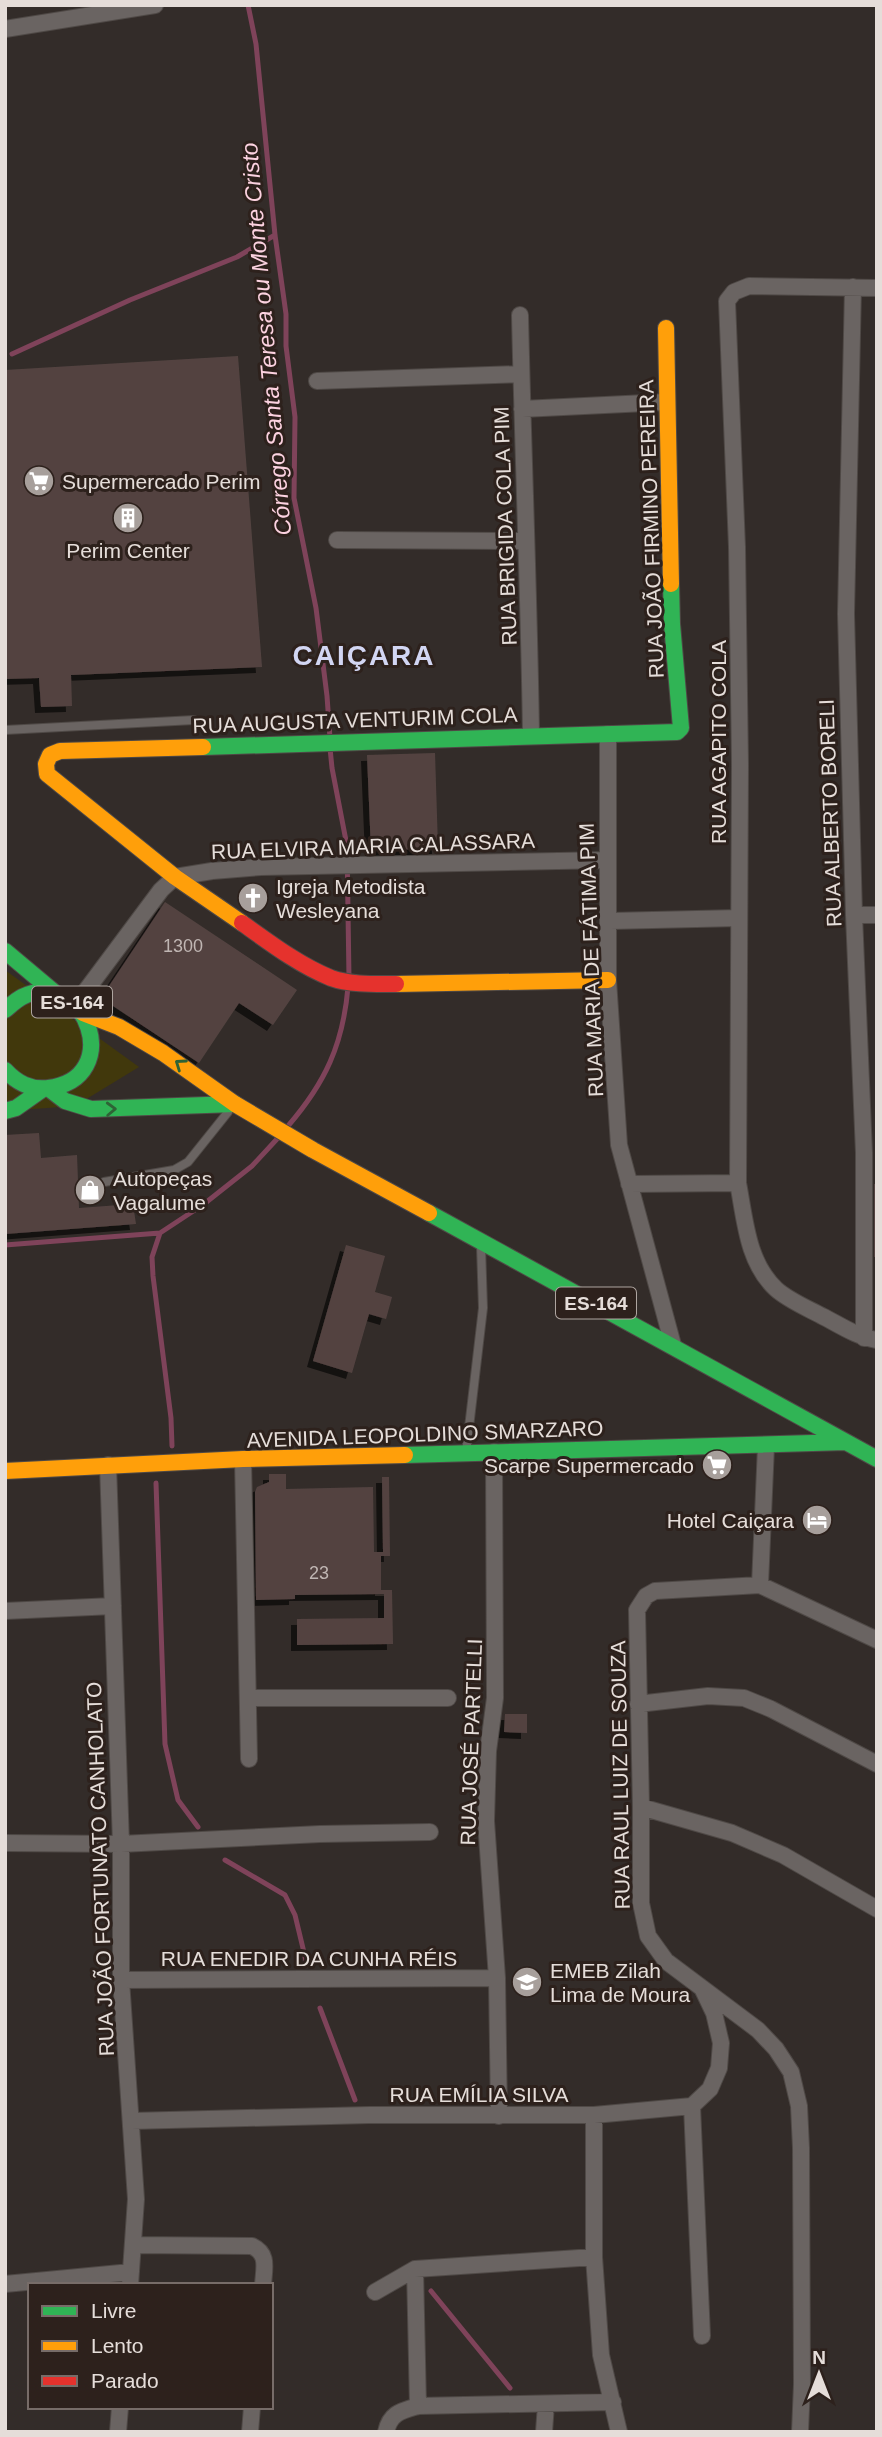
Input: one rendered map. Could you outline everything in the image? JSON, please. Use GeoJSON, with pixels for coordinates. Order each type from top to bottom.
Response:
{"type":"FeatureCollection","features":[{"type":"Feature","properties":{"kind":"main road","name":"RUA JOÃO FIRMINO PEREIRA"},"geometry":{"type":"LineString","coordinates":[[666,328],[672,624],[681,728]]}},
{"type":"Feature","properties":{"kind":"main road","name":"RUA AUGUSTA VENTURIM COLA"},"geometry":{"type":"LineString","coordinates":[[174,877],[47,774],[46,764],[50,755],[60,751],[342,741],[670,734],[681,728]]}},
{"type":"Feature","properties":{"kind":"main road"},"geometry":{"type":"LineString","coordinates":[[174,877],[294,958],[314,970],[340,980],[361,983],[608,980]]}},
{"type":"Feature","properties":{"kind":"main road","name":"ES-164"},"geometry":{"type":"LineString","coordinates":[[5,951],[55,993],[163,1053],[235,1104],[313,1150],[877,1459]]}},
{"type":"Feature","properties":{"kind":"main road","name":"ES-164"},"geometry":{"type":"LineString","coordinates":[[5,1010],[21,997],[32,993],[55,993]]}},
{"type":"Feature","properties":{"kind":"main road","name":"ES-164"},"geometry":{"type":"LineString","coordinates":[[45,1089],[75,1077],[89,1058],[92,1035],[80,1009]]}},
{"type":"Feature","properties":{"kind":"main road"},"geometry":{"type":"LineString","coordinates":[[5,1070],[20,1083],[45,1089],[65,1101],[91,1109],[235,1104]]}},
{"type":"Feature","properties":{"kind":"main road"},"geometry":{"type":"LineString","coordinates":[[5,1111],[16,1108],[45,1089]]}},
{"type":"Feature","properties":{"kind":"main road","name":"AVENIDA LEOPOLDINO SMARZARO"},"geometry":{"type":"LineString","coordinates":[[5,1471],[243,1459],[846,1442]]}},
{"type":"Feature","properties":{"kind":"street"},"geometry":{"type":"LineString","coordinates":[[5,29],[155,5]]}},
{"type":"Feature","properties":{"kind":"street","name":"RUA AGAPITO COLA"},"geometry":{"type":"LineString","coordinates":[[853,287],[749,286],[734,292],[727,301],[737,561],[740,765],[738,1183],[748,1239],[761,1272],[777,1290],[870,1339]]}},
{"type":"Feature","properties":{"kind":"street"},"geometry":{"type":"LineString","coordinates":[[853,287],[877,288]]}},
{"type":"Feature","properties":{"kind":"street","name":"RUA ALBERTO BORELI"},"geometry":{"type":"LineString","coordinates":[[853,287],[846,614],[870,1339]]}},
{"type":"Feature","properties":{"kind":"street","name":"RUA BRIGIDA COLA PIM"},"geometry":{"type":"LineString","coordinates":[[520,315],[531,735]]}},
{"type":"Feature","properties":{"kind":"street"},"geometry":{"type":"LineString","coordinates":[[317,381],[522,374]]}},
{"type":"Feature","properties":{"kind":"street"},"geometry":{"type":"LineString","coordinates":[[522,409],[667,402]]}},
{"type":"Feature","properties":{"kind":"street"},"geometry":{"type":"LineString","coordinates":[[337,540],[525,541]]}},
{"type":"Feature","properties":{"kind":"street","name":"RUA MARIA DE FÁTIMA PIM"},"geometry":{"type":"LineString","coordinates":[[608,734],[608,980],[619,1145],[673,1345]]}},
{"type":"Feature","properties":{"kind":"street","name":"RUA ELVIRA MARIA CALASSARA"},"geometry":{"type":"LineString","coordinates":[[174,877],[212,871],[357,865],[608,860]]}},
{"type":"Feature","properties":{"kind":"street"},"geometry":{"type":"LineString","coordinates":[[80,1009],[161,890],[174,877]]}},
{"type":"Feature","properties":{"kind":"street"},"geometry":{"type":"LineString","coordinates":[[854,915],[877,915]]}},
{"type":"Feature","properties":{"kind":"street"},"geometry":{"type":"LineString","coordinates":[[610,921],[739,918]]}},
{"type":"Feature","properties":{"kind":"street"},"geometry":{"type":"LineString","coordinates":[[629,1184],[738,1183]]}},
{"type":"Feature","properties":{"kind":"street"},"geometry":{"type":"LineString","coordinates":[[766,1446],[760,1585],[877,1640]]}},
{"type":"Feature","properties":{"kind":"street","name":"RUA JOSÉ PARTELLI"},"geometry":{"type":"LineString","coordinates":[[494,1452],[495,1698],[488,1751],[486,1821],[497,1978],[499,2116]]}},
{"type":"Feature","properties":{"kind":"street"},"geometry":{"type":"LineString","coordinates":[[243,1459],[249,1759]]}},
{"type":"Feature","properties":{"kind":"street","name":"RUA JOÃO FORTUNATO CANHOLATO"},"geometry":{"type":"LineString","coordinates":[[108,1465],[121,1843],[121,1980],[136,2199],[131,2279]]}},
{"type":"Feature","properties":{"kind":"street","name":"RUA RAUL LUIZ DE SOUZA"},"geometry":{"type":"LineString","coordinates":[[760,1585],[656,1591],[646,1596],[637,1610],[641,1903],[648,1936],[666,1961],[758,2030],[776,2049],[791,2073],[799,2106],[801,2148],[800,2432]]}},
{"type":"Feature","properties":{"kind":"street"},"geometry":{"type":"LineString","coordinates":[[5,1611],[113,1606]]}},
{"type":"Feature","properties":{"kind":"street"},"geometry":{"type":"LineString","coordinates":[[638,1704],[708,1696],[744,1698],[771,1709],[877,1764]]}},
{"type":"Feature","properties":{"kind":"street"},"geometry":{"type":"LineString","coordinates":[[248,1698],[448,1698]]}},
{"type":"Feature","properties":{"kind":"street"},"geometry":{"type":"LineString","coordinates":[[641,1807],[732,1833],[783,1855],[877,1909]]}},
{"type":"Feature","properties":{"kind":"street"},"geometry":{"type":"LineString","coordinates":[[5,1843],[121,1843],[430,1832]]}},
{"type":"Feature","properties":{"kind":"street","name":"RUA ENEDIR DA CUNHA RÉIS"},"geometry":{"type":"LineString","coordinates":[[121,1980],[497,1978]]}},
{"type":"Feature","properties":{"kind":"street"},"geometry":{"type":"LineString","coordinates":[[700,1985],[714,2013],[721,2043],[719,2068],[710,2088],[692,2106],[702,2336]]}},
{"type":"Feature","properties":{"kind":"street","name":"RUA EMÍLIA SILVA"},"geometry":{"type":"LineString","coordinates":[[131,2121],[369,2115],[594,2115],[692,2106]]}},
{"type":"Feature","properties":{"kind":"street"},"geometry":{"type":"LineString","coordinates":[[594,2115],[594,2257],[601,2356],[619,2432]]}},
{"type":"Feature","properties":{"kind":"street"},"geometry":{"type":"LineString","coordinates":[[133,2245],[252,2246],[261,2250],[265,2257],[263,2283]]}},
{"type":"Feature","properties":{"kind":"street"},"geometry":{"type":"LineString","coordinates":[[375,2292],[415,2269],[594,2257]]}},
{"type":"Feature","properties":{"kind":"street"},"geometry":{"type":"LineString","coordinates":[[415,2269],[418,2406]]}},
{"type":"Feature","properties":{"kind":"street"},"geometry":{"type":"LineString","coordinates":[[30,2283],[131,2279]]}},
{"type":"Feature","properties":{"kind":"street"},"geometry":{"type":"LineString","coordinates":[[5,2284],[28,2283]]}},
{"type":"Feature","properties":{"kind":"street"},"geometry":{"type":"LineString","coordinates":[[386,2432],[397,2412],[418,2406],[613,2402]]}},
{"type":"Feature","properties":{"kind":"street"},"geometry":{"type":"LineString","coordinates":[[544,2432],[546,2404]]}},
{"type":"Feature","properties":{"kind":"street"},"geometry":{"type":"LineString","coordinates":[[118,2432],[120,2409]]}},
{"type":"Feature","properties":{"kind":"street"},"geometry":{"type":"LineString","coordinates":[[250,2432],[252,2409]]}},
{"type":"Feature","properties":{"kind":"lane"},"geometry":{"type":"LineString","coordinates":[[5,730],[194,720]]}},
{"type":"Feature","properties":{"kind":"lane"},"geometry":{"type":"LineString","coordinates":[[104,1182],[174,1170],[188,1161],[235,1104]]}},
{"type":"Feature","properties":{"kind":"lane"},"geometry":{"type":"LineString","coordinates":[[466,1453],[484,1308],[480,1240]]}},
{"type":"Feature","properties":{"kind":"shaded area"},"geometry":{"type":"Polygon","coordinates":[[[5,970],[139,1067],[75,1106],[5,1111],[5,970]]]}},
{"type":"Feature","properties":{"kind":"building","name":"Perim Center"},"geometry":{"type":"Polygon","coordinates":[[[238,356],[262,667],[71,675],[72,706],[41,707],[39,678],[5,679],[5,370],[238,356]]]}},
{"type":"Feature","properties":{"kind":"building"},"geometry":{"type":"Polygon","coordinates":[[[435,753],[438,848],[371,851],[367,755],[435,753]]]}},
{"type":"Feature","properties":{"kind":"building"},"geometry":{"type":"Polygon","coordinates":[[[165,902],[297,990],[273,1025],[239,1003],[199,1063],[101,998],[165,902]]]}},
{"type":"Feature","properties":{"kind":"building"},"geometry":{"type":"Polygon","coordinates":[[[39,1133],[41,1158],[77,1155],[79,1208],[133,1204],[136,1224],[5,1234],[5,1135],[39,1133]]]}},
{"type":"Feature","properties":{"kind":"building"},"geometry":{"type":"Polygon","coordinates":[[[874,1184],[877,1184],[877,1257],[874,1257],[874,1184]]]}},
{"type":"Feature","properties":{"kind":"building"},"geometry":{"type":"Polygon","coordinates":[[[346,1245],[385,1256],[375,1292],[392,1297],[386,1319],[369,1314],[352,1373],[313,1361],[346,1245]]]}},
{"type":"Feature","properties":{"kind":"building"},"geometry":{"type":"Polygon","coordinates":[[[269,1474],[286,1474],[286,1489],[373,1487],[374,1552],[383,1552],[382,1477],[389,1477],[390,1556],[381,1556],[381,1590],[392,1590],[393,1644],[297,1645],[297,1619],[384,1618],[384,1594],[295,1595],[295,1599],[256,1600],[255,1492],[257,1487],[269,1482],[269,1474]]]}},
{"type":"Feature","properties":{"kind":"building"},"geometry":{"type":"Polygon","coordinates":[[[505,1714],[527,1714],[527,1733],[504,1732],[505,1714]]]}},
{"type":"Feature","properties":{"kind":"waterway","name":"Córrego Santa Teresa ou Monte Cristo"},"geometry":{"type":"LineString","coordinates":[[248,5],[256,44],[275,235],[286,314],[286,346],[295,417],[294,498],[316,608],[330,738]]}},
{"type":"Feature","properties":{"kind":"waterway"},"geometry":{"type":"LineString","coordinates":[[12,354],[130,300],[237,257],[275,235]]}},
{"type":"Feature","properties":{"kind":"waterway","name":"Córrego Santa Teresa ou Monte Cristo"},"geometry":{"type":"LineString","coordinates":[[330,748],[347,846],[349,978]]}},
{"type":"Feature","properties":{"kind":"waterway","name":"Córrego Santa Teresa ou Monte Cristo"},"geometry":{"type":"LineString","coordinates":[[288,1126],[312,1094],[330,1062],[342,1027],[348,987]]}},
{"type":"Feature","properties":{"kind":"waterway","name":"Córrego Santa Teresa ou Monte Cristo"},"geometry":{"type":"LineString","coordinates":[[5,1245],[160,1233],[204,1204],[252,1166],[277,1139]]}},
{"type":"Feature","properties":{"kind":"waterway"},"geometry":{"type":"LineString","coordinates":[[160,1233],[152,1257],[153,1276],[171,1418],[172,1446]]}},
{"type":"Feature","properties":{"kind":"waterway"},"geometry":{"type":"LineString","coordinates":[[156,1483],[165,1744],[178,1800],[198,1827]]}},
{"type":"Feature","properties":{"kind":"waterway"},"geometry":{"type":"LineString","coordinates":[[225,1860],[285,1895],[295,1915],[307,1965]]}},
{"type":"Feature","properties":{"kind":"waterway"},"geometry":{"type":"LineString","coordinates":[[320,2008],[355,2100]]}},
{"type":"Feature","properties":{"kind":"waterway"},"geometry":{"type":"LineString","coordinates":[[431,2291],[510,2388]]}},
{"type":"Feature","properties":{"kind":"traffic: fast"},"geometry":{"type":"LineString","coordinates":[[203,747],[677,732],[681,728],[671,584]]}},
{"type":"Feature","properties":{"kind":"traffic: fast"},"geometry":{"type":"LineString","coordinates":[[5,951],[55,993]]}},
{"type":"Feature","properties":{"kind":"traffic: fast"},"geometry":{"type":"LineString","coordinates":[[5,1010],[22,997],[45,992],[64,997],[79,1010],[88,1028],[91,1047],[86,1066],[72,1080],[48,1088],[24,1085],[5,1070]]}},
{"type":"Feature","properties":{"kind":"traffic: fast"},"geometry":{"type":"LineString","coordinates":[[48,1088],[65,1101],[91,1109],[235,1104]]}},
{"type":"Feature","properties":{"kind":"traffic: fast"},"geometry":{"type":"LineString","coordinates":[[5,1111],[16,1108],[43,1089]]}},
{"type":"Feature","properties":{"kind":"traffic: fast"},"geometry":{"type":"LineString","coordinates":[[429,1213],[877,1459]]}},
{"type":"Feature","properties":{"kind":"traffic: fast"},"geometry":{"type":"LineString","coordinates":[[405,1455],[846,1442]]}},
{"type":"Feature","properties":{"kind":"traffic: slow"},"geometry":{"type":"LineString","coordinates":[[666,328],[671,584]]}},
{"type":"Feature","properties":{"kind":"traffic: slow"},"geometry":{"type":"LineString","coordinates":[[203,747],[60,751],[50,755],[46,764],[47,774],[175,877],[242,923]]}},
{"type":"Feature","properties":{"kind":"traffic: slow"},"geometry":{"type":"LineString","coordinates":[[396,984],[608,980]]}},
{"type":"Feature","properties":{"kind":"traffic: slow"},"geometry":{"type":"LineString","coordinates":[[83,1013],[119,1027],[163,1053],[235,1104],[429,1213]]}},
{"type":"Feature","properties":{"kind":"traffic: slow"},"geometry":{"type":"LineString","coordinates":[[5,1471],[243,1459],[405,1455]]}},
{"type":"Feature","properties":{"kind":"traffic: jam"},"geometry":{"type":"LineString","coordinates":[[242,923],[296,960],[331,978],[355,983],[396,984]]}},
{"type":"Feature","properties":{"kind":"place","name":"Supermercado Perim"},"geometry":{"type":"Point","coordinates":[39,481]}},
{"type":"Feature","properties":{"kind":"place","name":"Perim Center"},"geometry":{"type":"Point","coordinates":[128,518]}},
{"type":"Feature","properties":{"kind":"place","name":"Igreja Metodista Wesleyana"},"geometry":{"type":"Point","coordinates":[253,898]}},
{"type":"Feature","properties":{"kind":"place","name":"Autopeças Vagalume"},"geometry":{"type":"Point","coordinates":[90,1190]}},
{"type":"Feature","properties":{"kind":"place","name":"Scarpe Supermercado"},"geometry":{"type":"Point","coordinates":[717,1465]}},
{"type":"Feature","properties":{"kind":"place","name":"Hotel Caiçara"},"geometry":{"type":"Point","coordinates":[817,1520]}},
{"type":"Feature","properties":{"kind":"place","name":"EMEB Zilah Lima de Moura"},"geometry":{"type":"Point","coordinates":[527,1982]}},
{"type":"Feature","properties":{"kind":"district","name":"CAIÇARA"},"geometry":{"type":"Point","coordinates":[364,655]}}]}
